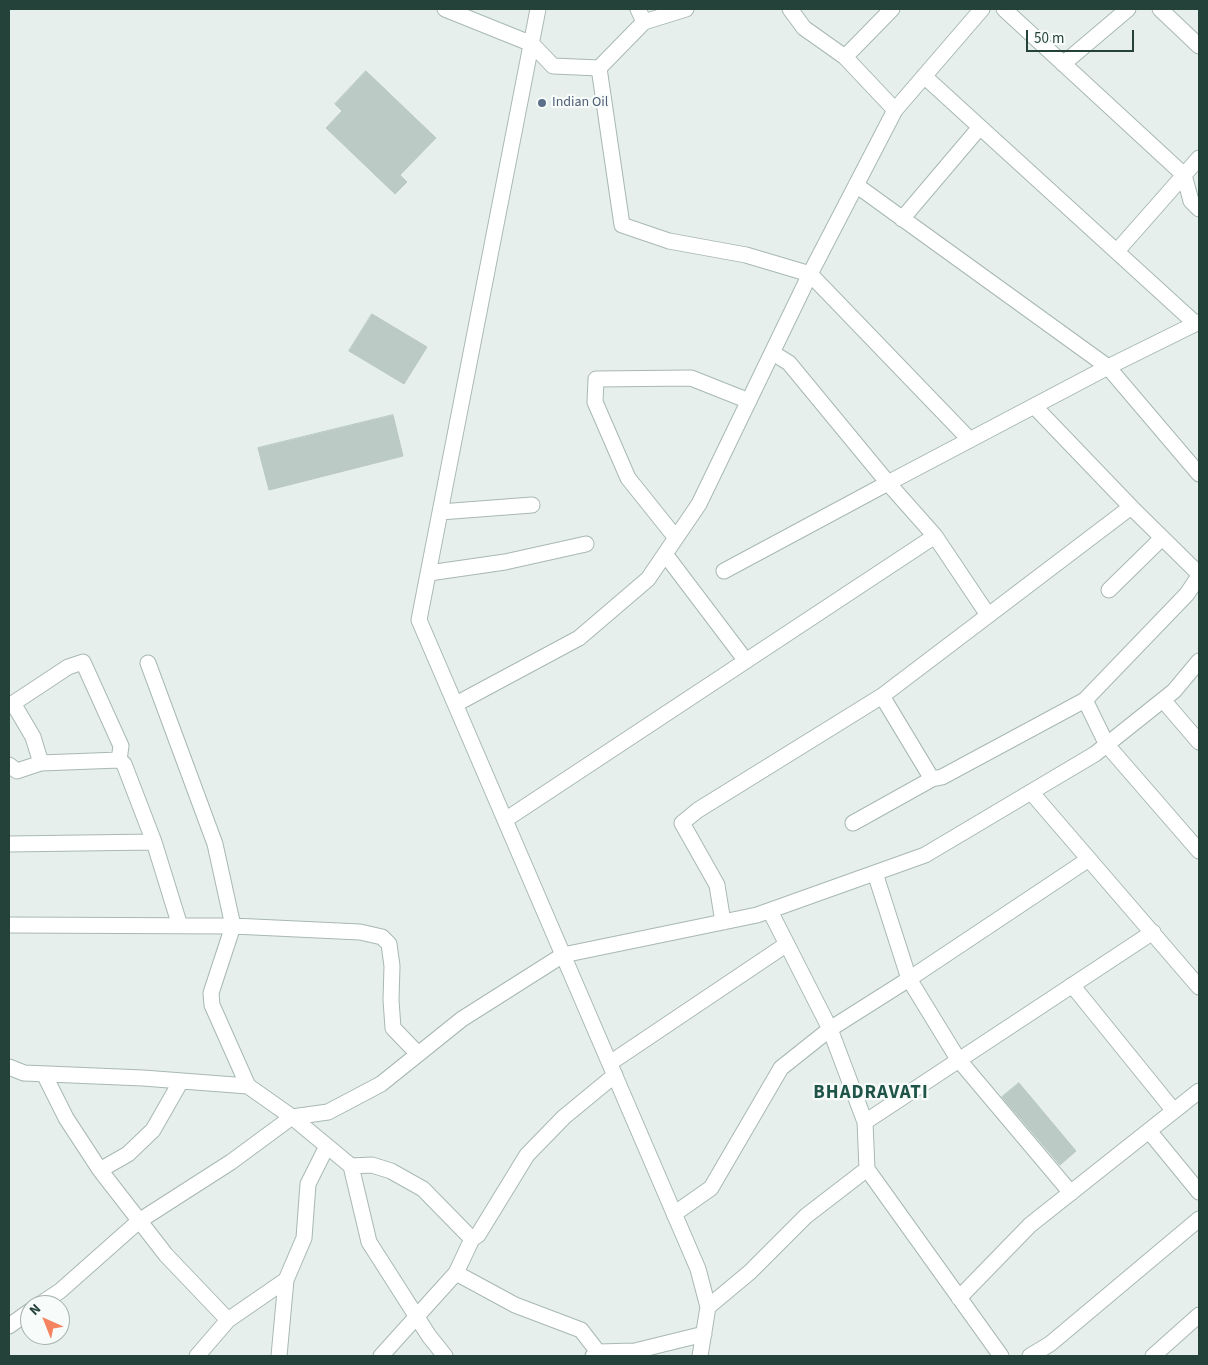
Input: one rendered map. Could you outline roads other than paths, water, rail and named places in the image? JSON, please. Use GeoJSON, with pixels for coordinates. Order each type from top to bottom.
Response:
{"type":"FeatureCollection","features":[{"type":"Feature","properties":{"kind":"street"},"geometry":{"type":"LineString","coordinates":[[446,9],[532,44],[553,66],[598,68]]}},
{"type":"Feature","properties":{"kind":"street"},"geometry":{"type":"LineString","coordinates":[[538,9],[419,620],[698,1269],[708,1307],[700,1356]]}},
{"type":"Feature","properties":{"kind":"street"},"geometry":{"type":"LineString","coordinates":[[686,9],[641,15],[598,68],[622,226],[669,241],[746,255],[810,274],[970,440]]}},
{"type":"Feature","properties":{"kind":"street"},"geometry":{"type":"LineString","coordinates":[[790,9],[804,28],[845,57],[895,110]]}},
{"type":"Feature","properties":{"kind":"street"},"geometry":{"type":"LineString","coordinates":[[845,57],[892,9]]}},
{"type":"Feature","properties":{"kind":"street"},"geometry":{"type":"LineString","coordinates":[[456,704],[579,638],[648,579],[699,504],[810,274],[895,110],[982,9]]}},
{"type":"Feature","properties":{"kind":"street"},"geometry":{"type":"LineString","coordinates":[[1004,9],[1184,175],[1191,200],[1199,208]]}},
{"type":"Feature","properties":{"kind":"street"},"geometry":{"type":"LineString","coordinates":[[1063,64],[1128,9]]}},
{"type":"Feature","properties":{"kind":"street"},"geometry":{"type":"LineString","coordinates":[[1160,9],[1199,46]]}},
{"type":"Feature","properties":{"kind":"street"},"geometry":{"type":"LineString","coordinates":[[724,571],[1108,367],[1198,323],[924,76]]}},
{"type":"Feature","properties":{"kind":"street"},"geometry":{"type":"LineString","coordinates":[[902,219],[980,127]]}},
{"type":"Feature","properties":{"kind":"street"},"geometry":{"type":"LineString","coordinates":[[1117,251],[1199,158]]}},
{"type":"Feature","properties":{"kind":"street"},"geometry":{"type":"LineString","coordinates":[[856,185],[1108,367],[1199,474]]}},
{"type":"Feature","properties":{"kind":"street"},"geometry":{"type":"LineString","coordinates":[[773,352],[789,363],[888,483],[935,536],[988,615]]}},
{"type":"Feature","properties":{"kind":"street"},"geometry":{"type":"LineString","coordinates":[[676,538],[628,478],[595,402],[596,379],[691,378],[749,401]]}},
{"type":"Feature","properties":{"kind":"street"},"geometry":{"type":"LineString","coordinates":[[853,824],[932,779],[942,777],[1085,700],[1186,594],[1199,575],[1034,406]]}},
{"type":"Feature","properties":{"kind":"street"},"geometry":{"type":"LineString","coordinates":[[440,512],[532,505]]}},
{"type":"Feature","properties":{"kind":"street"},"geometry":{"type":"LineString","coordinates":[[722,922],[717,885],[682,824],[698,810],[882,696],[1131,507]]}},
{"type":"Feature","properties":{"kind":"street"},"geometry":{"type":"LineString","coordinates":[[505,820],[935,536]]}},
{"type":"Feature","properties":{"kind":"street"},"geometry":{"type":"LineString","coordinates":[[1109,590],[1162,538]]}},
{"type":"Feature","properties":{"kind":"street"},"geometry":{"type":"LineString","coordinates":[[429,573],[505,562],[586,544]]}},
{"type":"Feature","properties":{"kind":"street"},"geometry":{"type":"LineString","coordinates":[[664,554],[746,661]]}},
{"type":"Feature","properties":{"kind":"street"},"geometry":{"type":"LineString","coordinates":[[54,1295],[139,1221],[231,1162],[292,1117],[328,1112],[381,1084],[462,1019],[563,956],[757,915],[925,855],[1095,754],[1163,700],[1199,660]]}},
{"type":"Feature","properties":{"kind":"street"},"geometry":{"type":"LineString","coordinates":[[41,763],[33,737],[11,704],[68,667],[83,662],[121,746],[119,760]]}},
{"type":"Feature","properties":{"kind":"street"},"geometry":{"type":"LineString","coordinates":[[148,663],[215,844],[233,926],[210,993],[212,1005],[248,1086]]}},
{"type":"Feature","properties":{"kind":"street"},"geometry":{"type":"LineString","coordinates":[[882,696],[932,779]]}},
{"type":"Feature","properties":{"kind":"street"},"geometry":{"type":"LineString","coordinates":[[1085,700],[1106,745],[1199,851]]}},
{"type":"Feature","properties":{"kind":"street"},"geometry":{"type":"LineString","coordinates":[[1163,700],[1199,742]]}},
{"type":"Feature","properties":{"kind":"street"},"geometry":{"type":"LineString","coordinates":[[9,765],[17,771],[41,763],[119,760],[124,764],[154,842],[180,926]]}},
{"type":"Feature","properties":{"kind":"street"},"geometry":{"type":"LineString","coordinates":[[1031,792],[1199,987]]}},
{"type":"Feature","properties":{"kind":"street"},"geometry":{"type":"LineString","coordinates":[[9,844],[154,842]]}},
{"type":"Feature","properties":{"kind":"street"},"geometry":{"type":"LineString","coordinates":[[674,1214],[711,1188],[781,1068],[830,1029],[908,980],[1089,859]]}},
{"type":"Feature","properties":{"kind":"street"},"geometry":{"type":"LineString","coordinates":[[875,873],[908,980],[958,1059],[1071,1193]]}},
{"type":"Feature","properties":{"kind":"street"},"geometry":{"type":"LineString","coordinates":[[770,911],[830,1029],[865,1122],[867,1169],[1001,1356]]}},
{"type":"Feature","properties":{"kind":"street"},"geometry":{"type":"LineString","coordinates":[[9,925],[233,926],[360,932],[382,937],[389,944],[392,966],[391,1000],[393,1028],[418,1054]]}},
{"type":"Feature","properties":{"kind":"street"},"geometry":{"type":"LineString","coordinates":[[865,1122],[1153,932]]}},
{"type":"Feature","properties":{"kind":"street"},"geometry":{"type":"LineString","coordinates":[[381,1356],[456,1273],[472,1240],[478,1235],[527,1155],[564,1117],[612,1069],[787,944]]}},
{"type":"Feature","properties":{"kind":"street"},"geometry":{"type":"LineString","coordinates":[[1072,985],[1174,1111]]}},
{"type":"Feature","properties":{"kind":"street"},"geometry":{"type":"LineString","coordinates":[[9,1067],[24,1073],[248,1086],[292,1117],[351,1166],[369,1242],[417,1318],[444,1356]]}},
{"type":"Feature","properties":{"kind":"street"},"geometry":{"type":"LineString","coordinates":[[44,1074],[66,1118],[100,1170],[166,1256],[228,1320]]}},
{"type":"Feature","properties":{"kind":"street"},"geometry":{"type":"LineString","coordinates":[[100,1170],[128,1154],[153,1130],[182,1081]]}},
{"type":"Feature","properties":{"kind":"street"},"geometry":{"type":"LineString","coordinates":[[959,1298],[1030,1226],[1199,1091]]}},
{"type":"Feature","properties":{"kind":"street"},"geometry":{"type":"LineString","coordinates":[[1149,1131],[1199,1192]]}},
{"type":"Feature","properties":{"kind":"street"},"geometry":{"type":"LineString","coordinates":[[279,1356],[286,1280],[304,1238],[308,1184],[327,1146]]}},
{"type":"Feature","properties":{"kind":"street"},"geometry":{"type":"LineString","coordinates":[[351,1166],[372,1165],[391,1171],[423,1189],[472,1240]]}},
{"type":"Feature","properties":{"kind":"street"},"geometry":{"type":"LineString","coordinates":[[708,1307],[750,1272],[806,1216],[867,1169]]}},
{"type":"Feature","properties":{"kind":"street"},"geometry":{"type":"LineString","coordinates":[[1030,1356],[1050,1344],[1199,1219]]}},
{"type":"Feature","properties":{"kind":"street"},"geometry":{"type":"LineString","coordinates":[[456,1273],[515,1305],[581,1330],[596,1354],[635,1351],[704,1334]]}},
{"type":"Feature","properties":{"kind":"street"},"geometry":{"type":"LineString","coordinates":[[197,1356],[228,1320],[286,1280]]}},
{"type":"Feature","properties":{"kind":"street"},"geometry":{"type":"LineString","coordinates":[[1153,1356],[1199,1315]]}},
{"type":"Feature","properties":{"kind":"street"},"geometry":{"type":"LineString","coordinates":[[9,1326],[20,1318]]}},
{"type":"Feature","properties":{"kind":"place","name":"Indian Oil"},"geometry":{"type":"Point","coordinates":[542,103]}},
{"type":"Feature","properties":{"kind":"district","name":"BHADRAVATI"},"geometry":{"type":"Point","coordinates":[871,1094]}}]}
